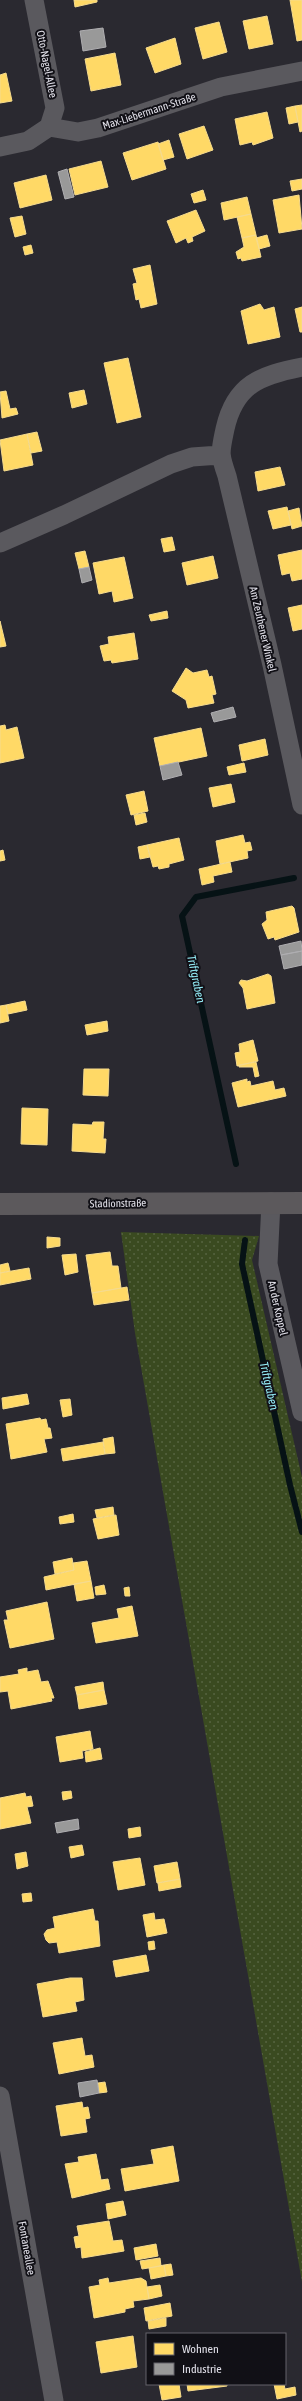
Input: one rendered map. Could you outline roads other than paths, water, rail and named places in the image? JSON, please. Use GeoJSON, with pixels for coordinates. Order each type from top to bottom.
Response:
{"type":"FeatureCollection","features":[{"type":"Feature","properties":{"kind":"street","name":"Otto-Nagel-Allee"},"geometry":{"type":"LineString","coordinates":[[34,0],[55,108],[49,127]]}},
{"type":"Feature","properties":{"kind":"street","name":"Max-Liebermann-Straße"},"geometry":{"type":"LineString","coordinates":[[49,127],[73,132],[98,128],[221,88],[302,71]]}},
{"type":"Feature","properties":{"kind":"street"},"geometry":{"type":"LineString","coordinates":[[0,148],[28,141],[49,127]]}},
{"type":"Feature","properties":{"kind":"street"},"geometry":{"type":"LineString","coordinates":[[0,542],[64,515],[171,464],[192,457],[220,455],[228,420],[239,395],[260,378],[302,367]]}},
{"type":"Feature","properties":{"kind":"street","name":"Am Zeuthener Winkel"},"geometry":{"type":"LineString","coordinates":[[220,455],[227,476],[266,639],[302,805]]}},
{"type":"Feature","properties":{"kind":"street","name":"Stadionstraße"},"geometry":{"type":"LineString","coordinates":[[0,1204],[236,1202],[302,1203]]}},
{"type":"Feature","properties":{"kind":"street","name":"An der Koppel"},"geometry":{"type":"LineString","coordinates":[[272,1202],[268,1264],[302,1412]]}},
{"type":"Feature","properties":{"kind":"street","name":"Fontaneallee"},"geometry":{"type":"LineString","coordinates":[[0,2096],[3,2128],[54,2401]]}},
{"type":"Feature","properties":{"kind":"waterway","name":"Triftgraben"},"geometry":{"type":"LineString","coordinates":[[236,1164],[182,916],[196,897],[294,878]]}},
{"type":"Feature","properties":{"kind":"waterway","name":"Triftgraben"},"geometry":{"type":"LineString","coordinates":[[245,1240],[242,1264],[290,1485],[302,1532]]}}]}
